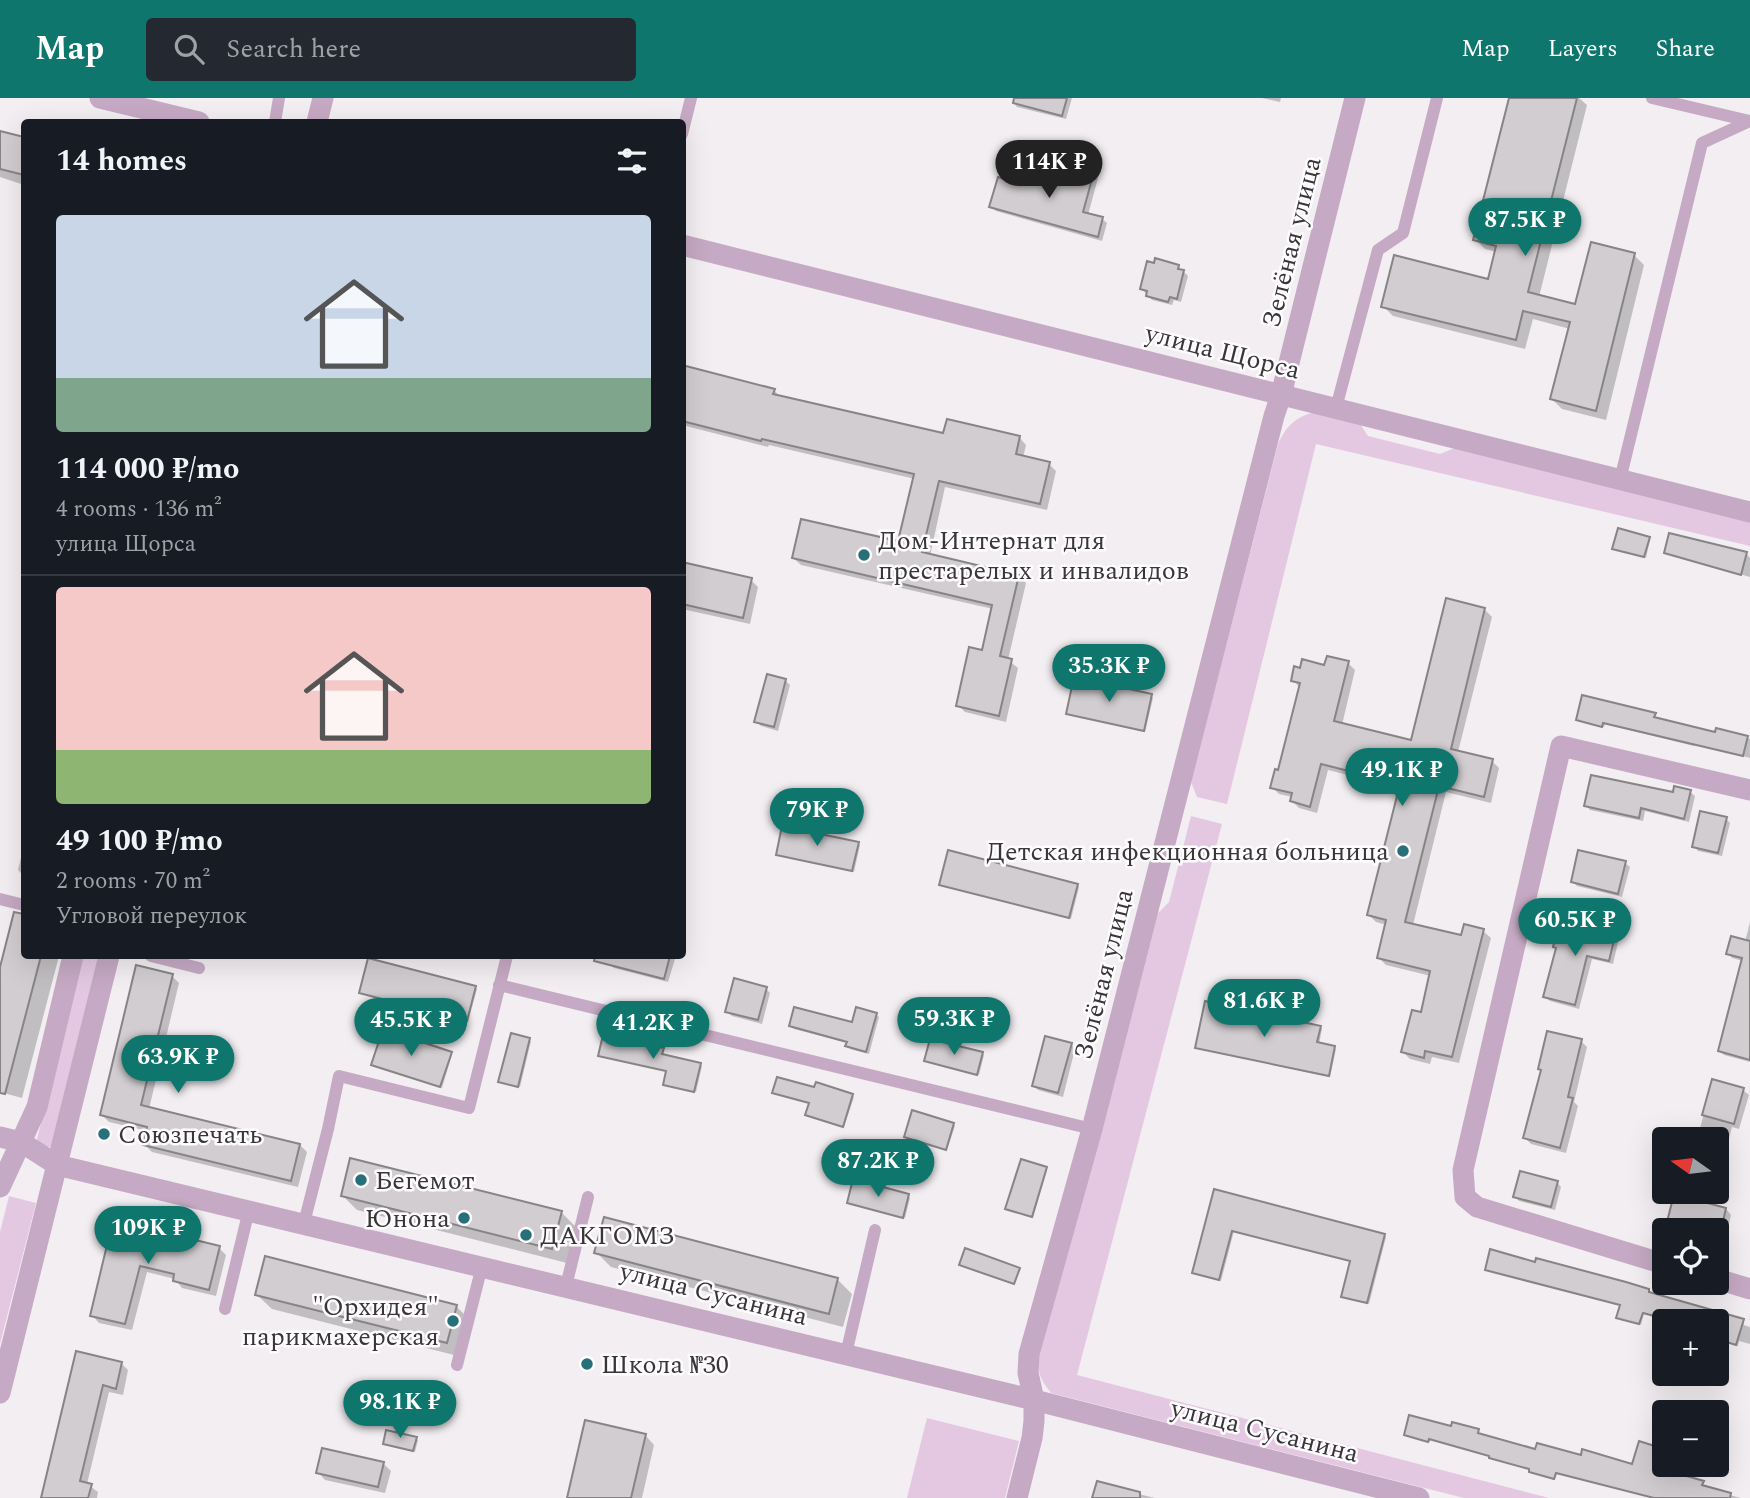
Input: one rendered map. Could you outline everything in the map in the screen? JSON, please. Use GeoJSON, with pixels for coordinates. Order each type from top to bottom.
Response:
{"type":"FeatureCollection","features":[{"type":"Feature","properties":{"kind":"street"},"geometry":{"type":"LineString","coordinates":[[100,98],[187,119]]}},
{"type":"Feature","properties":{"kind":"street"},"geometry":{"type":"LineString","coordinates":[[318,119],[323,98]]}},
{"type":"Feature","properties":{"kind":"street","name":"Зелёная улица"},"geometry":{"type":"LineString","coordinates":[[1017,1498],[1032,1438],[1034,1400],[1028,1373],[1029,1354],[1092,1129],[1355,98]]}},
{"type":"Feature","properties":{"kind":"street","name":"улица Щорса"},"geometry":{"type":"LineString","coordinates":[[686,246],[1750,512]]}},
{"type":"Feature","properties":{"kind":"street"},"geometry":{"type":"LineString","coordinates":[[1652,1260],[1478,1207],[1465,1196],[1463,1170],[1561,746],[1750,790]]}},
{"type":"Feature","properties":{"kind":"street"},"geometry":{"type":"LineString","coordinates":[[0,1187],[10,1140],[37,1107],[72,959]]}},
{"type":"Feature","properties":{"kind":"street"},"geometry":{"type":"LineString","coordinates":[[0,1393],[108,959]]}},
{"type":"Feature","properties":{"kind":"street","name":"улица Сусанина"},"geometry":{"type":"LineString","coordinates":[[10,1140],[57,1164],[1034,1400],[1419,1498]]}},
{"type":"Feature","properties":{"kind":"street"},"geometry":{"type":"LineString","coordinates":[[1729,1280],[1749,1283]]}},
{"type":"Feature","properties":{"kind":"lane"},"geometry":{"type":"LineString","coordinates":[[276,119],[279,98]]}},
{"type":"Feature","properties":{"kind":"lane"},"geometry":{"type":"LineString","coordinates":[[686,119],[691,98]]}},
{"type":"Feature","properties":{"kind":"lane"},"geometry":{"type":"LineString","coordinates":[[1336,408],[1378,250],[1402,233],[1437,98]]}},
{"type":"Feature","properties":{"kind":"lane"},"geometry":{"type":"LineString","coordinates":[[1653,98],[1749,121]]}},
{"type":"Feature","properties":{"kind":"lane"},"geometry":{"type":"LineString","coordinates":[[1620,480],[1702,143],[1749,121]]}},
{"type":"Feature","properties":{"kind":"lane"},"geometry":{"type":"LineString","coordinates":[[0,899],[21,904]]}},
{"type":"Feature","properties":{"kind":"lane"},"geometry":{"type":"LineString","coordinates":[[163,959],[200,968]]}},
{"type":"Feature","properties":{"kind":"lane"},"geometry":{"type":"LineString","coordinates":[[304,1223],[339,1076],[470,1108],[506,959]]}},
{"type":"Feature","properties":{"kind":"lane"},"geometry":{"type":"LineString","coordinates":[[499,985],[1092,1129]]}},
{"type":"Feature","properties":{"kind":"lane"},"geometry":{"type":"LineString","coordinates":[[566,1286],[587,1197]]}},
{"type":"Feature","properties":{"kind":"lane"},"geometry":{"type":"LineString","coordinates":[[225,1309],[249,1210]]}},
{"type":"Feature","properties":{"kind":"lane"},"geometry":{"type":"LineString","coordinates":[[846,1354],[875,1230]]}},
{"type":"Feature","properties":{"kind":"lane"},"geometry":{"type":"LineString","coordinates":[[457,1365],[482,1266]]}},
{"type":"Feature","properties":{"kind":"shaded area"},"geometry":{"type":"Polygon","coordinates":[[[1314,412],[1360,424],[1368,436],[1440,454],[1457,447],[1750,521],[1750,546],[1316,444],[1227,804],[1197,797],[1191,782],[1278,444],[1292,423],[1314,412]]]}},
{"type":"Feature","properties":{"kind":"shaded area"},"geometry":{"type":"Polygon","coordinates":[[[1191,816],[1222,824],[1077,1375],[1549,1498],[1464,1498],[1051,1393],[1042,1380],[1038,1356],[1156,915],[1169,902],[1191,816]]]}},
{"type":"Feature","properties":{"kind":"shaded area"},"geometry":{"type":"Polygon","coordinates":[[[82,959],[101,959],[52,1146],[47,1148],[37,1142],[82,959]]]}},
{"type":"Feature","properties":{"kind":"shaded area"},"geometry":{"type":"Polygon","coordinates":[[[9,1196],[36,1203],[0,1344],[0,1232],[9,1196]]]}},
{"type":"Feature","properties":{"kind":"shaded area"},"geometry":{"type":"Polygon","coordinates":[[[927,1418],[1019,1441],[1005,1498],[907,1498],[927,1418]]]}},
{"type":"Feature","properties":{"kind":"building"},"geometry":{"type":"Polygon","coordinates":[[[1014,98],[1067,98],[1062,116],[1013,103],[1014,98]]]}},
{"type":"Feature","properties":{"kind":"building"},"geometry":{"type":"Polygon","coordinates":[[[1509,98],[1577,98],[1528,292],[1575,304],[1591,242],[1635,253],[1596,411],[1550,399],[1570,322],[1523,311],[1516,340],[1381,307],[1394,255],[1488,279],[1496,246],[1473,240],[1509,98]]]}},
{"type":"Feature","properties":{"kind":"building"},"geometry":{"type":"Polygon","coordinates":[[[0,131],[21,136],[21,174],[0,169],[0,131]]]}},
{"type":"Feature","properties":{"kind":"building"},"geometry":{"type":"Polygon","coordinates":[[[1073,166],[1094,172],[1083,212],[1103,217],[1098,237],[989,207],[998,177],[1009,180],[1012,169],[1068,184],[1073,166]]]}},
{"type":"Feature","properties":{"kind":"building"},"geometry":{"type":"Polygon","coordinates":[[[1155,258],[1179,265],[1178,269],[1184,270],[1177,299],[1170,297],[1168,302],[1146,296],[1147,291],[1140,289],[1147,261],[1154,263],[1155,258]]]}},
{"type":"Feature","properties":{"kind":"building","name":"Дом-Интернат для престарелых и инвалидов"},"geometry":{"type":"Polygon","coordinates":[[[686,366],[775,389],[773,394],[943,433],[947,419],[1020,436],[1016,454],[1050,462],[1040,504],[939,481],[922,552],[1019,575],[1000,656],[1012,659],[999,716],[956,706],[969,647],[982,650],[992,605],[792,558],[801,519],[898,541],[914,474],[762,439],[761,441],[686,422],[686,366]]]}},
{"type":"Feature","properties":{"kind":"building"},"geometry":{"type":"Polygon","coordinates":[[[1618,528],[1650,537],[1644,557],[1612,549],[1618,528]]]}},
{"type":"Feature","properties":{"kind":"building"},"geometry":{"type":"Polygon","coordinates":[[[1669,533],[1747,552],[1741,575],[1664,553],[1669,533]]]}},
{"type":"Feature","properties":{"kind":"building"},"geometry":{"type":"Polygon","coordinates":[[[686,563],[752,578],[743,618],[686,605],[686,563]]]}},
{"type":"Feature","properties":{"kind":"building","name":"Детская инфекционная больница"},"geometry":{"type":"Polygon","coordinates":[[[1446,598],[1485,608],[1451,749],[1493,759],[1484,797],[1439,786],[1405,922],[1461,935],[1464,924],[1484,929],[1452,1057],[1425,1051],[1424,1058],[1401,1052],[1412,1010],[1421,1012],[1430,971],[1377,958],[1386,920],[1367,915],[1400,784],[1321,764],[1310,807],[1290,801],[1292,793],[1270,788],[1275,769],[1278,770],[1300,683],[1291,681],[1294,666],[1300,668],[1302,659],[1324,665],[1327,656],[1349,661],[1334,721],[1411,740],[1446,598]]]}},
{"type":"Feature","properties":{"kind":"building"},"geometry":{"type":"Polygon","coordinates":[[[767,674],[786,679],[774,727],[754,722],[767,674]]]}},
{"type":"Feature","properties":{"kind":"building"},"geometry":{"type":"Polygon","coordinates":[[[1074,677],[1152,694],[1144,731],[1066,714],[1074,677]]]}},
{"type":"Feature","properties":{"kind":"building"},"geometry":{"type":"Polygon","coordinates":[[[1582,695],[1656,713],[1654,717],[1715,732],[1716,728],[1748,736],[1743,756],[1603,723],[1602,727],[1576,720],[1582,695]]]}},
{"type":"Feature","properties":{"kind":"building"},"geometry":{"type":"Polygon","coordinates":[[[1591,775],[1673,792],[1674,786],[1691,790],[1684,819],[1641,808],[1639,818],[1584,806],[1591,775]]]}},
{"type":"Feature","properties":{"kind":"building"},"geometry":{"type":"Polygon","coordinates":[[[1700,811],[1727,817],[1718,853],[1692,847],[1700,811]]]}},
{"type":"Feature","properties":{"kind":"building"},"geometry":{"type":"Polygon","coordinates":[[[782,826],[859,842],[852,871],[776,855],[782,826]]]}},
{"type":"Feature","properties":{"kind":"building"},"geometry":{"type":"Polygon","coordinates":[[[948,850],[1078,884],[1069,918],[939,885],[948,850]]]}},
{"type":"Feature","properties":{"kind":"building"},"geometry":{"type":"Polygon","coordinates":[[[1578,850],[1626,861],[1618,894],[1571,882],[1578,850]]]}},
{"type":"Feature","properties":{"kind":"building"},"geometry":{"type":"Polygon","coordinates":[[[14,912],[21,913],[21,959],[40,959],[5,1094],[0,1093],[0,967],[14,912]]]}},
{"type":"Feature","properties":{"kind":"building"},"geometry":{"type":"Polygon","coordinates":[[[1560,918],[1616,932],[1609,961],[1587,956],[1575,1005],[1543,997],[1556,948],[1553,947],[1560,918]]]}},
{"type":"Feature","properties":{"kind":"building"},"geometry":{"type":"Polygon","coordinates":[[[1731,936],[1750,941],[1750,1060],[1718,1051],[1742,958],[1726,954],[1731,936]]]}},
{"type":"Feature","properties":{"kind":"building"},"geometry":{"type":"Polygon","coordinates":[[[368,959],[476,986],[467,1021],[359,993],[368,959]]]}},
{"type":"Feature","properties":{"kind":"building"},"geometry":{"type":"Polygon","coordinates":[[[594,959],[669,959],[664,979],[594,959]]]}},
{"type":"Feature","properties":{"kind":"building"},"geometry":{"type":"Polygon","coordinates":[[[136,965],[173,974],[141,1105],[300,1144],[291,1181],[143,1145],[147,1127],[100,1115],[136,965]]]}},
{"type":"Feature","properties":{"kind":"building"},"geometry":{"type":"Polygon","coordinates":[[[734,978],[767,987],[758,1020],[725,1012],[734,978]]]}},
{"type":"Feature","properties":{"kind":"building"},"geometry":{"type":"Polygon","coordinates":[[[1205,1001],[1321,1026],[1317,1042],[1335,1046],[1329,1076],[1195,1048],[1205,1001]]]}},
{"type":"Feature","properties":{"kind":"building"},"geometry":{"type":"Polygon","coordinates":[[[794,1007],[852,1022],[856,1007],[877,1013],[866,1052],[845,1046],[847,1042],[789,1026],[794,1007]]]}},
{"type":"Feature","properties":{"kind":"building"},"geometry":{"type":"Polygon","coordinates":[[[383,1029],[452,1052],[440,1087],[371,1065],[383,1029]]]}},
{"type":"Feature","properties":{"kind":"building"},"geometry":{"type":"Polygon","coordinates":[[[1547,1031],[1582,1039],[1568,1097],[1573,1098],[1560,1148],[1523,1138],[1541,1070],[1538,1069],[1547,1031]]]}},
{"type":"Feature","properties":{"kind":"building"},"geometry":{"type":"Polygon","coordinates":[[[511,1033],[530,1038],[518,1087],[498,1082],[511,1033]]]}},
{"type":"Feature","properties":{"kind":"building"},"geometry":{"type":"Polygon","coordinates":[[[603,1035],[664,1048],[662,1054],[701,1063],[694,1092],[663,1085],[666,1071],[598,1056],[603,1035]]]}},
{"type":"Feature","properties":{"kind":"building"},"geometry":{"type":"Polygon","coordinates":[[[1045,1036],[1072,1043],[1058,1093],[1032,1086],[1045,1036]]]}},
{"type":"Feature","properties":{"kind":"building"},"geometry":{"type":"Polygon","coordinates":[[[930,1039],[983,1052],[977,1075],[924,1061],[930,1039]]]}},
{"type":"Feature","properties":{"kind":"building"},"geometry":{"type":"Polygon","coordinates":[[[777,1077],[814,1087],[816,1082],[853,1094],[843,1127],[805,1115],[809,1103],[772,1093],[777,1077]]]}},
{"type":"Feature","properties":{"kind":"building"},"geometry":{"type":"Polygon","coordinates":[[[1712,1079],[1744,1088],[1734,1124],[1702,1115],[1712,1079]]]}},
{"type":"Feature","properties":{"kind":"building"},"geometry":{"type":"Polygon","coordinates":[[[912,1110],[954,1123],[946,1150],[904,1137],[912,1110]]]}},
{"type":"Feature","properties":{"kind":"building"},"geometry":{"type":"Polygon","coordinates":[[[350,1158],[562,1211],[552,1249],[341,1196],[350,1158]]]}},
{"type":"Feature","properties":{"kind":"building"},"geometry":{"type":"Polygon","coordinates":[[[1021,1159],[1047,1167],[1032,1217],[1005,1209],[1021,1159]]]}},
{"type":"Feature","properties":{"kind":"building"},"geometry":{"type":"Polygon","coordinates":[[[1520,1171],[1558,1181],[1551,1207],[1513,1197],[1520,1171]]]}},
{"type":"Feature","properties":{"kind":"building"},"geometry":{"type":"Polygon","coordinates":[[[853,1179],[909,1194],[903,1218],[847,1203],[853,1179]]]}},
{"type":"Feature","properties":{"kind":"building"},"geometry":{"type":"Polygon","coordinates":[[[1214,1189],[1385,1234],[1367,1303],[1341,1297],[1350,1261],[1232,1231],[1219,1280],[1192,1273],[1214,1189]]]}},
{"type":"Feature","properties":{"kind":"building"},"geometry":{"type":"Polygon","coordinates":[[[1672,1204],[1711,1204],[1726,1208],[1724,1218],[1668,1218],[1672,1204]]]}},
{"type":"Feature","properties":{"kind":"building"},"geometry":{"type":"Polygon","coordinates":[[[604,1217],[838,1278],[829,1314],[594,1253],[604,1217]]]}},
{"type":"Feature","properties":{"kind":"building"},"geometry":{"type":"Polygon","coordinates":[[[113,1220],[220,1246],[209,1290],[173,1281],[174,1274],[140,1266],[125,1324],[90,1316],[113,1220]]]}},
{"type":"Feature","properties":{"kind":"building"},"geometry":{"type":"Polygon","coordinates":[[[965,1248],[1020,1268],[1014,1284],[959,1265],[965,1248]]]}},
{"type":"Feature","properties":{"kind":"building"},"geometry":{"type":"Polygon","coordinates":[[[1490,1249],[1535,1262],[1536,1258],[1626,1282],[1649,1289],[1652,1295],[1709,1309],[1652,1309],[1652,1315],[1643,1313],[1639,1324],[1616,1318],[1620,1305],[1485,1270],[1490,1249]]]}},
{"type":"Feature","properties":{"kind":"building"},"geometry":{"type":"Polygon","coordinates":[[[265,1256],[457,1305],[447,1343],[255,1295],[265,1256]]]}},
{"type":"Feature","properties":{"kind":"building"},"geometry":{"type":"Polygon","coordinates":[[[1729,1315],[1744,1319],[1736,1345],[1729,1343],[1729,1315]]]}},
{"type":"Feature","properties":{"kind":"building"},"geometry":{"type":"Polygon","coordinates":[[[76,1351],[122,1362],[116,1389],[103,1385],[80,1481],[92,1484],[88,1498],[41,1498],[76,1351]]]}},
{"type":"Feature","properties":{"kind":"building"},"geometry":{"type":"Polygon","coordinates":[[[1409,1415],[1451,1426],[1452,1422],[1479,1429],[1478,1433],[1535,1449],[1537,1443],[1581,1455],[1582,1449],[1632,1464],[1639,1441],[1652,1445],[1652,1477],[1690,1477],[1704,1481],[1702,1485],[1731,1493],[1730,1498],[1654,1498],[1556,1473],[1554,1479],[1489,1456],[1429,1439],[1428,1442],[1404,1435],[1409,1415]]]}},
{"type":"Feature","properties":{"kind":"building"},"geometry":{"type":"Polygon","coordinates":[[[585,1420],[646,1434],[631,1498],[567,1498],[585,1420]]]}},
{"type":"Feature","properties":{"kind":"building"},"geometry":{"type":"Polygon","coordinates":[[[386,1430],[417,1437],[413,1451],[383,1444],[386,1430]]]}},
{"type":"Feature","properties":{"kind":"building"},"geometry":{"type":"Polygon","coordinates":[[[322,1448],[384,1462],[378,1487],[316,1473],[322,1448]]]}},
{"type":"Feature","properties":{"kind":"building"},"geometry":{"type":"Polygon","coordinates":[[[1097,1481],[1140,1492],[1140,1498],[1092,1498],[1097,1481]]]}},
{"type":"Feature","properties":{"kind":"place","name":"Дом-Интернат для престарелых и инвалидов"},"geometry":{"type":"Point","coordinates":[864,555]}},
{"type":"Feature","properties":{"kind":"place","name":"Детская инфекционная больница"},"geometry":{"type":"Point","coordinates":[1403,851]}},
{"type":"Feature","properties":{"kind":"place","name":"Союзпечать"},"geometry":{"type":"Point","coordinates":[104,1134]}},
{"type":"Feature","properties":{"kind":"place","name":"Бегемот"},"geometry":{"type":"Point","coordinates":[361,1180]}},
{"type":"Feature","properties":{"kind":"place","name":"Юнона"},"geometry":{"type":"Point","coordinates":[464,1218]}},
{"type":"Feature","properties":{"kind":"place","name":"ДАКГОМЗ"},"geometry":{"type":"Point","coordinates":[526,1235]}},
{"type":"Feature","properties":{"kind":"place","name":"\"Орхидея\" парикмахерская"},"geometry":{"type":"Point","coordinates":[453,1321]}},
{"type":"Feature","properties":{"kind":"place","name":"Школа №30"},"geometry":{"type":"Point","coordinates":[587,1364]}}]}
